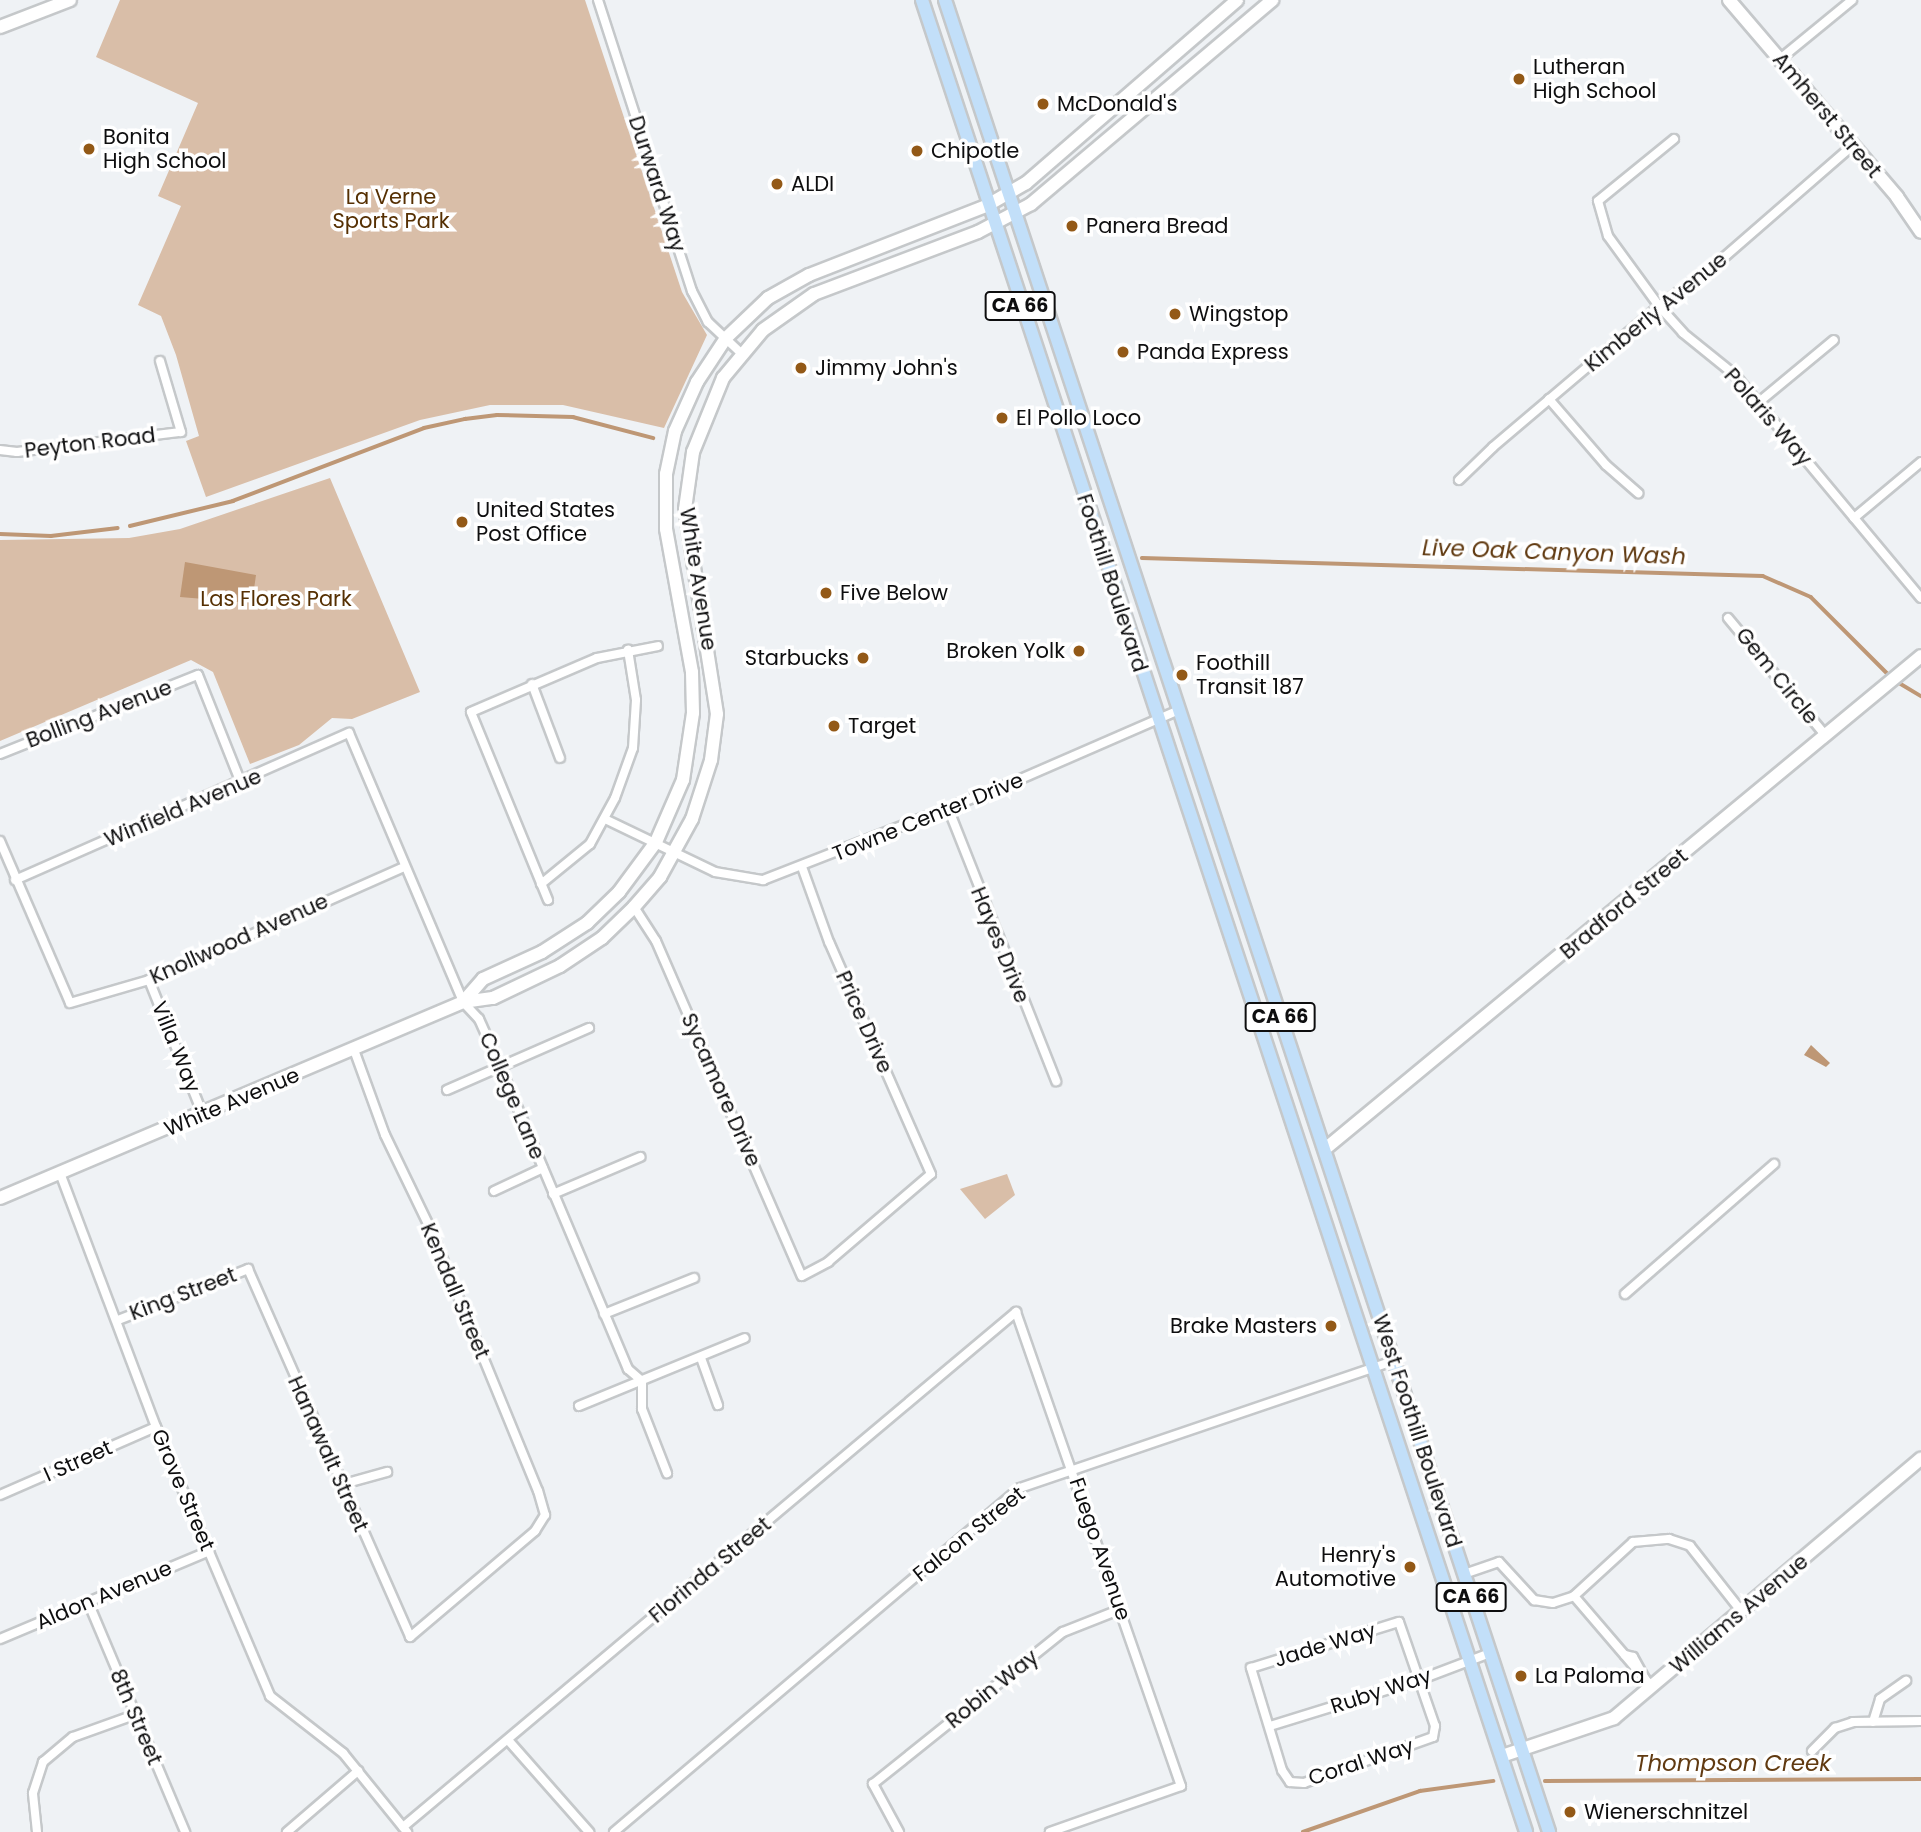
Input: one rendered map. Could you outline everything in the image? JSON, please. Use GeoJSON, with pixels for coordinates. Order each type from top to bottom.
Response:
{"type":"FeatureCollection","features":[{"type":"Feature","properties":{"kind":"main road"},"geometry":{"type":"LineString","coordinates":[[0,27],[70,0]]}},
{"type":"Feature","properties":{"kind":"main road","name":"Foothill Boulevard"},"geometry":{"type":"LineString","coordinates":[[922,0],[986,206],[1308,1165]]}},
{"type":"Feature","properties":{"kind":"main road","name":"Foothill Boulevard"},"geometry":{"type":"LineString","coordinates":[[945,0],[1177,711],[1325,1149]]}},
{"type":"Feature","properties":{"kind":"main road","name":"White Avenue"},"geometry":{"type":"LineString","coordinates":[[463,1002],[483,979],[542,952],[587,923],[619,892],[656,842],[683,780],[693,713],[692,672],[666,529],[666,474],[675,431],[697,382],[726,338],[768,298],[809,275],[986,206],[1008,194],[1237,0]]}},
{"type":"Feature","properties":{"kind":"main road","name":"White Avenue"},"geometry":{"type":"LineString","coordinates":[[0,1198],[203,1115],[463,1002],[493,998],[560,966],[602,938],[634,907],[675,851],[692,819],[711,760],[717,714],[687,527],[686,483],[707,408],[741,353],[780,315],[814,294],[993,225],[1014,214],[1272,0]]}},
{"type":"Feature","properties":{"kind":"main road","name":"Amherst Street"},"geometry":{"type":"LineString","coordinates":[[1729,0],[1853,145],[1921,232]]}},
{"type":"Feature","properties":{"kind":"main road","name":"Bradford Street"},"geometry":{"type":"LineString","coordinates":[[1325,1149],[1921,656]]}},
{"type":"Feature","properties":{"kind":"main road","name":"West Foothill Boulevard"},"geometry":{"type":"LineString","coordinates":[[1325,1149],[1549,1832]]}},
{"type":"Feature","properties":{"kind":"main road","name":"West Foothill Boulevard"},"geometry":{"type":"LineString","coordinates":[[1308,1165],[1526,1832]]}},
{"type":"Feature","properties":{"kind":"main road","name":"Williams Avenue"},"geometry":{"type":"LineString","coordinates":[[1502,1756],[1614,1718],[1648,1683],[1742,1612],[1921,1459]]}},
{"type":"Feature","properties":{"kind":"street","name":"Durward Way"},"geometry":{"type":"LineString","coordinates":[[598,0],[692,291],[708,322],[741,353]]}},
{"type":"Feature","properties":{"kind":"street"},"geometry":{"type":"LineString","coordinates":[[1780,59],[1852,0]]}},
{"type":"Feature","properties":{"kind":"street","name":"Polaris Way"},"geometry":{"type":"LineString","coordinates":[[1674,139],[1598,201],[1608,236],[1658,306],[1759,402],[1921,598]]}},
{"type":"Feature","properties":{"kind":"street","name":"Kimberly Avenue"},"geometry":{"type":"LineString","coordinates":[[1459,480],[1658,306],[1714,266],[1853,145]]}},
{"type":"Feature","properties":{"kind":"street"},"geometry":{"type":"LineString","coordinates":[[1759,402],[1834,340]]}},
{"type":"Feature","properties":{"kind":"street","name":"Peyton Road"},"geometry":{"type":"LineString","coordinates":[[0,450],[17,452],[181,432],[160,361]]}},
{"type":"Feature","properties":{"kind":"street"},"geometry":{"type":"LineString","coordinates":[[1549,399],[1606,465],[1638,493]]}},
{"type":"Feature","properties":{"kind":"street"},"geometry":{"type":"LineString","coordinates":[[1854,518],[1921,462]]}},
{"type":"Feature","properties":{"kind":"street","name":"Gem Circle"},"geometry":{"type":"LineString","coordinates":[[1728,618],[1825,735]]}},
{"type":"Feature","properties":{"kind":"street"},"geometry":{"type":"LineString","coordinates":[[548,900],[471,712],[532,684],[628,650],[658,646]]}},
{"type":"Feature","properties":{"kind":"street"},"geometry":{"type":"LineString","coordinates":[[541,884],[576,859],[606,819],[632,748],[636,699],[628,650]]}},
{"type":"Feature","properties":{"kind":"street","name":"Bolling Avenue"},"geometry":{"type":"LineString","coordinates":[[0,754],[198,675],[241,783]]}},
{"type":"Feature","properties":{"kind":"street"},"geometry":{"type":"LineString","coordinates":[[532,684],[560,758]]}},
{"type":"Feature","properties":{"kind":"street","name":"Towne Center Drive"},"geometry":{"type":"LineString","coordinates":[[606,819],[715,872],[763,880],[802,867],[1051,767],[1156,718],[1177,711]]}},
{"type":"Feature","properties":{"kind":"street","name":"Winfield Avenue"},"geometry":{"type":"LineString","coordinates":[[15,880],[241,783],[349,733]]}},
{"type":"Feature","properties":{"kind":"street","name":"College Lane"},"geometry":{"type":"LineString","coordinates":[[349,733],[463,1002],[479,1019],[500,1066],[628,1369],[642,1381]]}},
{"type":"Feature","properties":{"kind":"street","name":"Hayes Drive"},"geometry":{"type":"LineString","coordinates":[[948,808],[1056,1081]]}},
{"type":"Feature","properties":{"kind":"street"},"geometry":{"type":"LineString","coordinates":[[0,841],[15,880]]}},
{"type":"Feature","properties":{"kind":"street","name":"Knollwood Avenue"},"geometry":{"type":"LineString","coordinates":[[15,880],[70,1003],[149,980],[404,867]]}},
{"type":"Feature","properties":{"kind":"street","name":"Price Drive"},"geometry":{"type":"LineString","coordinates":[[802,867],[829,942],[930,1174],[828,1262],[802,1276]]}},
{"type":"Feature","properties":{"kind":"street","name":"Sycamore Drive"},"geometry":{"type":"LineString","coordinates":[[634,907],[656,941],[802,1276]]}},
{"type":"Feature","properties":{"kind":"street","name":"Villa Way"},"geometry":{"type":"LineString","coordinates":[[149,980],[203,1115]]}},
{"type":"Feature","properties":{"kind":"street"},"geometry":{"type":"LineString","coordinates":[[447,1090],[589,1028]]}},
{"type":"Feature","properties":{"kind":"street","name":"Kendall Street"},"geometry":{"type":"LineString","coordinates":[[354,1050],[538,1491],[545,1515],[535,1531],[410,1637]]}},
{"type":"Feature","properties":{"kind":"street"},"geometry":{"type":"LineString","coordinates":[[553,1194],[640,1157]]}},
{"type":"Feature","properties":{"kind":"street"},"geometry":{"type":"LineString","coordinates":[[1625,1294],[1774,1164]]}},
{"type":"Feature","properties":{"kind":"street"},"geometry":{"type":"LineString","coordinates":[[494,1191],[543,1168]]}},
{"type":"Feature","properties":{"kind":"street","name":"Grove Street"},"geometry":{"type":"LineString","coordinates":[[60,1172],[118,1320],[156,1427],[270,1696],[343,1753],[405,1830]]}},
{"type":"Feature","properties":{"kind":"street","name":"King Street"},"geometry":{"type":"LineString","coordinates":[[118,1320],[248,1269]]}},
{"type":"Feature","properties":{"kind":"street","name":"Hanawalt Street"},"geometry":{"type":"LineString","coordinates":[[248,1269],[340,1486],[410,1637]]}},
{"type":"Feature","properties":{"kind":"street"},"geometry":{"type":"LineString","coordinates":[[604,1314],[694,1278]]}},
{"type":"Feature","properties":{"kind":"street","name":"Fuego Avenue"},"geometry":{"type":"LineString","coordinates":[[1016,1312],[1181,1786],[1050,1832]]}},
{"type":"Feature","properties":{"kind":"street","name":"Florinda Street"},"geometry":{"type":"LineString","coordinates":[[405,1830],[1016,1312]]}},
{"type":"Feature","properties":{"kind":"street"},"geometry":{"type":"LineString","coordinates":[[579,1406],[745,1338]]}},
{"type":"Feature","properties":{"kind":"street"},"geometry":{"type":"LineString","coordinates":[[701,1358],[718,1405]]}},
{"type":"Feature","properties":{"kind":"street","name":"Falcon Street"},"geometry":{"type":"LineString","coordinates":[[614,1832],[1020,1488],[1394,1361]]}},
{"type":"Feature","properties":{"kind":"street"},"geometry":{"type":"LineString","coordinates":[[642,1381],[642,1409],[667,1473]]}},
{"type":"Feature","properties":{"kind":"street","name":"I Street"},"geometry":{"type":"LineString","coordinates":[[0,1495],[156,1427]]}},
{"type":"Feature","properties":{"kind":"street"},"geometry":{"type":"LineString","coordinates":[[340,1486],[387,1472]]}},
{"type":"Feature","properties":{"kind":"street"},"geometry":{"type":"LineString","coordinates":[[1464,1574],[1499,1562],[1534,1600],[1553,1603],[1574,1596],[1633,1542],[1669,1539],[1690,1546],[1742,1612]]}},
{"type":"Feature","properties":{"kind":"street","name":"Aldon Avenue"},"geometry":{"type":"LineString","coordinates":[[0,1639],[209,1551]]}},
{"type":"Feature","properties":{"kind":"street"},"geometry":{"type":"LineString","coordinates":[[1574,1596],[1625,1655],[1633,1657],[1648,1683]]}},
{"type":"Feature","properties":{"kind":"street","name":"8th Street"},"geometry":{"type":"LineString","coordinates":[[88,1602],[185,1832]]}},
{"type":"Feature","properties":{"kind":"street","name":"Robin Way"},"geometry":{"type":"LineString","coordinates":[[899,1832],[873,1784],[1063,1632],[1121,1609]]}},
{"type":"Feature","properties":{"kind":"street","name":"Jade Way"},"geometry":{"type":"LineString","coordinates":[[1270,1726],[1251,1668],[1399,1622],[1419,1680]]}},
{"type":"Feature","properties":{"kind":"street","name":"Ruby Way"},"geometry":{"type":"LineString","coordinates":[[1270,1726],[1419,1680],[1490,1653]]}},
{"type":"Feature","properties":{"kind":"street","name":"Coral Way"},"geometry":{"type":"LineString","coordinates":[[1270,1726],[1282,1770],[1290,1782],[1304,1783],[1428,1741],[1435,1726],[1419,1680]]}},
{"type":"Feature","properties":{"kind":"street"},"geometry":{"type":"LineString","coordinates":[[1873,1722],[1880,1699],[1906,1681]]}},
{"type":"Feature","properties":{"kind":"street"},"geometry":{"type":"LineString","coordinates":[[37,1832],[33,1793],[43,1762],[73,1737],[134,1715]]}},
{"type":"Feature","properties":{"kind":"street"},"geometry":{"type":"LineString","coordinates":[[1812,1751],[1835,1728],[1873,1722],[1921,1721]]}},
{"type":"Feature","properties":{"kind":"street"},"geometry":{"type":"LineString","coordinates":[[508,1740],[589,1832]]}},
{"type":"Feature","properties":{"kind":"street"},"geometry":{"type":"LineString","coordinates":[[287,1832],[358,1771]]}},
{"type":"Feature","properties":{"kind":"green space","name":"La Verne Sports Park"},"geometry":{"type":"Polygon","coordinates":[[[120,0],[585,0],[682,292],[707,335],[664,428],[563,405],[490,405],[420,420],[206,497],[186,441],[199,436],[176,355],[161,316],[138,305],[181,206],[158,196],[198,103],[96,57],[120,0]]]}},
{"type":"Feature","properties":{"kind":"green space","name":"Las Flores Park"},"geometry":{"type":"Polygon","coordinates":[[[330,478],[420,692],[352,719],[332,718],[299,745],[250,764],[213,672],[191,660],[0,741],[0,540],[129,538],[180,529],[330,478]]]}},
{"type":"Feature","properties":{"kind":"green space"},"geometry":{"type":"Polygon","coordinates":[[[1007,1174],[1015,1195],[985,1219],[960,1189],[1007,1174]]]}},
{"type":"Feature","properties":{"kind":"shaded area"},"geometry":{"type":"Polygon","coordinates":[[[185,562],[256,575],[252,603],[180,597],[185,562]]]}},
{"type":"Feature","properties":{"kind":"shaded area"},"geometry":{"type":"Polygon","coordinates":[[[1811,1045],[1830,1063],[1826,1067],[1804,1055],[1811,1045]]]}},
{"type":"Feature","properties":{"kind":"waterway"},"geometry":{"type":"LineString","coordinates":[[130,526],[233,501],[424,428],[465,419],[497,415],[573,417],[653,438]]}},
{"type":"Feature","properties":{"kind":"waterway"},"geometry":{"type":"LineString","coordinates":[[0,534],[51,536],[118,528]]}},
{"type":"Feature","properties":{"kind":"waterway","name":"Live Oak Canyon Wash"},"geometry":{"type":"LineString","coordinates":[[1142,558],[1763,576],[1811,597],[1890,676]]}},
{"type":"Feature","properties":{"kind":"waterway","name":"Live Oak Canyon Wash"},"geometry":{"type":"LineString","coordinates":[[1896,681],[1921,696]]}},
{"type":"Feature","properties":{"kind":"waterway","name":"Thompson Creek"},"geometry":{"type":"LineString","coordinates":[[1545,1781],[1921,1779]]}},
{"type":"Feature","properties":{"kind":"waterway","name":"Thompson Creek"},"geometry":{"type":"LineString","coordinates":[[1303,1832],[1420,1791],[1493,1781]]}},
{"type":"Feature","properties":{"kind":"place","name":"Lutheran High School"},"geometry":{"type":"Point","coordinates":[1519,79]}},
{"type":"Feature","properties":{"kind":"place","name":"McDonald's"},"geometry":{"type":"Point","coordinates":[1043,104]}},
{"type":"Feature","properties":{"kind":"place","name":"Bonita High School"},"geometry":{"type":"Point","coordinates":[89,149]}},
{"type":"Feature","properties":{"kind":"place","name":"Chipotle"},"geometry":{"type":"Point","coordinates":[917,151]}},
{"type":"Feature","properties":{"kind":"place","name":"ALDI"},"geometry":{"type":"Point","coordinates":[777,184]}},
{"type":"Feature","properties":{"kind":"place","name":"Panera Bread"},"geometry":{"type":"Point","coordinates":[1072,226]}},
{"type":"Feature","properties":{"kind":"place","name":"Wingstop"},"geometry":{"type":"Point","coordinates":[1175,314]}},
{"type":"Feature","properties":{"kind":"place","name":"Panda Express"},"geometry":{"type":"Point","coordinates":[1123,352]}},
{"type":"Feature","properties":{"kind":"place","name":"Jimmy John's"},"geometry":{"type":"Point","coordinates":[801,368]}},
{"type":"Feature","properties":{"kind":"place","name":"El Pollo Loco"},"geometry":{"type":"Point","coordinates":[1002,418]}},
{"type":"Feature","properties":{"kind":"place","name":"United States Post Office"},"geometry":{"type":"Point","coordinates":[462,522]}},
{"type":"Feature","properties":{"kind":"place","name":"Five Below"},"geometry":{"type":"Point","coordinates":[826,593]}},
{"type":"Feature","properties":{"kind":"place","name":"Broken Yolk"},"geometry":{"type":"Point","coordinates":[1079,651]}},
{"type":"Feature","properties":{"kind":"place","name":"Starbucks"},"geometry":{"type":"Point","coordinates":[863,658]}},
{"type":"Feature","properties":{"kind":"place","name":"Foothill Transit 187"},"geometry":{"type":"Point","coordinates":[1182,675]}},
{"type":"Feature","properties":{"kind":"place","name":"Target"},"geometry":{"type":"Point","coordinates":[834,726]}},
{"type":"Feature","properties":{"kind":"place","name":"Brake Masters"},"geometry":{"type":"Point","coordinates":[1331,1326]}},
{"type":"Feature","properties":{"kind":"place","name":"Henry's Automotive"},"geometry":{"type":"Point","coordinates":[1410,1567]}},
{"type":"Feature","properties":{"kind":"place","name":"La Paloma"},"geometry":{"type":"Point","coordinates":[1521,1676]}},
{"type":"Feature","properties":{"kind":"place","name":"Wienerschnitzel"},"geometry":{"type":"Point","coordinates":[1570,1812]}}]}
